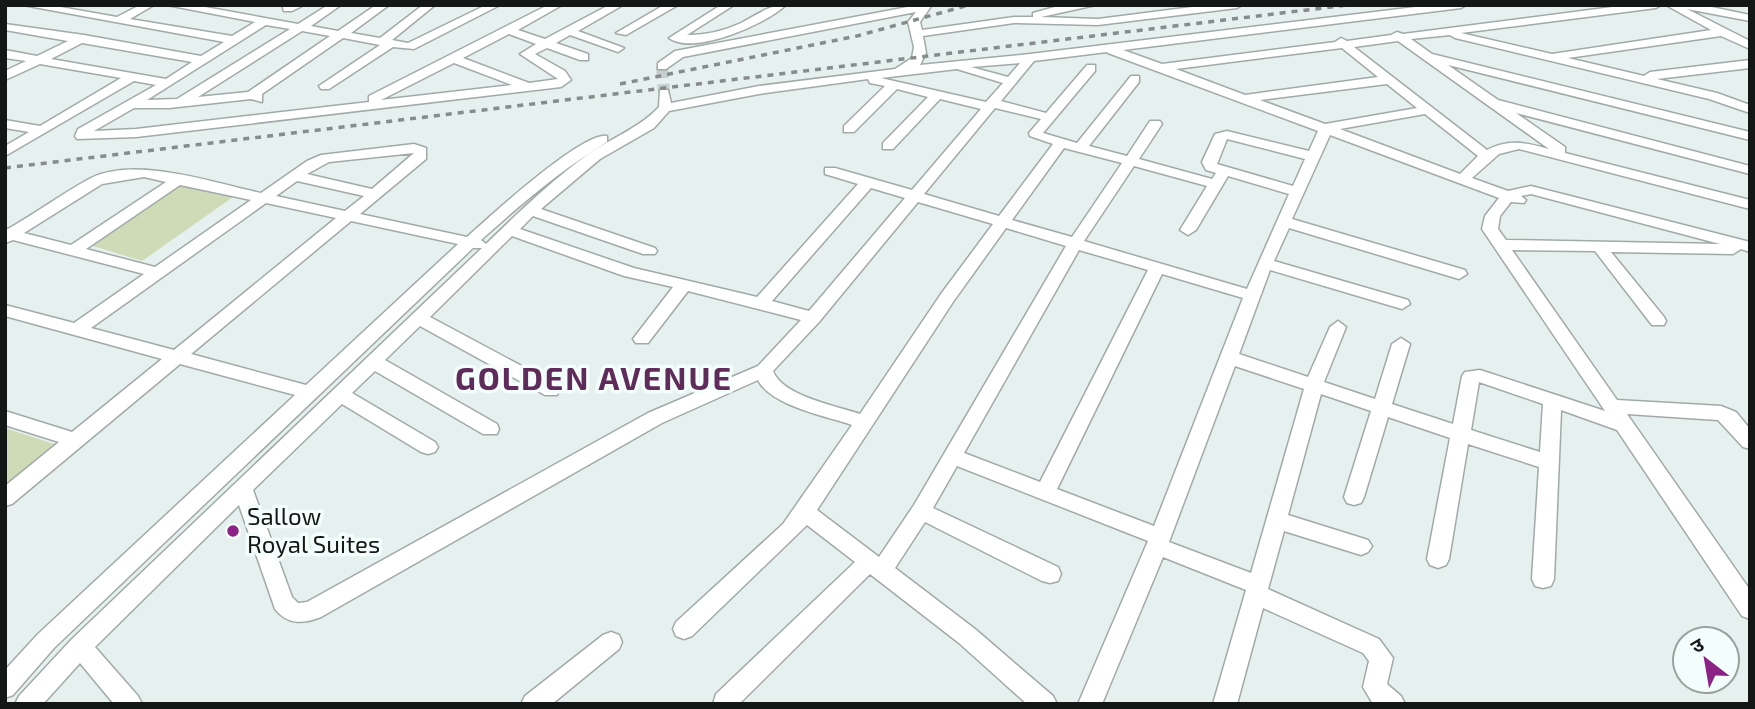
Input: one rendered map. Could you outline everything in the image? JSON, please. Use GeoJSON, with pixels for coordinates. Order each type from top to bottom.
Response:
{"type":"FeatureCollection","features":[{"type":"Feature","properties":{"kind":"street"},"geometry":{"type":"LineString","coordinates":[[28,5],[234,40]]}},
{"type":"Feature","properties":{"kind":"street"},"geometry":{"type":"LineString","coordinates":[[5,76],[149,5]]}},
{"type":"Feature","properties":{"kind":"street"},"geometry":{"type":"LineString","coordinates":[[172,5],[262,17],[264,21],[339,36],[415,46],[495,5]]}},
{"type":"Feature","properties":{"kind":"street"},"geometry":{"type":"LineString","coordinates":[[287,5],[288,9],[299,5]]}},
{"type":"Feature","properties":{"kind":"street"},"geometry":{"type":"LineString","coordinates":[[180,103],[336,5]]}},
{"type":"Feature","properties":{"kind":"street"},"geometry":{"type":"LineString","coordinates":[[252,95],[384,5]]}},
{"type":"Feature","properties":{"kind":"street"},"geometry":{"type":"LineString","coordinates":[[325,86],[387,43],[430,5]]}},
{"type":"Feature","properties":{"kind":"street"},"geometry":{"type":"LineString","coordinates":[[364,104],[557,5]]}},
{"type":"Feature","properties":{"kind":"street"},"geometry":{"type":"LineString","coordinates":[[264,21],[169,83],[83,132],[82,136],[136,133],[564,81],[557,71],[526,55],[568,31],[624,13],[673,5]]}},
{"type":"Feature","properties":{"kind":"street"},"geometry":{"type":"LineString","coordinates":[[729,5],[675,38],[687,40],[738,31],[781,5]]}},
{"type":"Feature","properties":{"kind":"street"},"geometry":{"type":"LineString","coordinates":[[908,5],[675,51],[654,60],[656,68],[679,54],[927,6]]}},
{"type":"Feature","properties":{"kind":"street"},"geometry":{"type":"LineString","coordinates":[[1027,20],[1050,10],[1091,5]]}},
{"type":"Feature","properties":{"kind":"street"},"geometry":{"type":"LineString","coordinates":[[916,34],[1027,20],[1098,22],[1237,5]]}},
{"type":"Feature","properties":{"kind":"street"},"geometry":{"type":"LineString","coordinates":[[5,687],[46,641],[470,242],[570,158],[639,121],[658,101],[1461,5]]}},
{"type":"Feature","properties":{"kind":"street"},"geometry":{"type":"LineString","coordinates":[[1163,68],[1656,5]]}},
{"type":"Feature","properties":{"kind":"street"},"geometry":{"type":"LineString","coordinates":[[1671,5],[1750,46]]}},
{"type":"Feature","properties":{"kind":"street"},"geometry":{"type":"LineString","coordinates":[[1684,5],[1750,18]]}},
{"type":"Feature","properties":{"kind":"street"},"geometry":{"type":"LineString","coordinates":[[904,70],[914,65],[920,57],[914,22],[927,6]]}},
{"type":"Feature","properties":{"kind":"street"},"geometry":{"type":"LineString","coordinates":[[1407,12],[1445,33],[1713,96],[1749,108]]}},
{"type":"Feature","properties":{"kind":"street"},"geometry":{"type":"LineString","coordinates":[[622,33],[624,13]]}},
{"type":"Feature","properties":{"kind":"street"},"geometry":{"type":"LineString","coordinates":[[1371,17],[1570,157]]}},
{"type":"Feature","properties":{"kind":"street"},"geometry":{"type":"LineString","coordinates":[[1319,24],[1485,155]]}},
{"type":"Feature","properties":{"kind":"street"},"geometry":{"type":"LineString","coordinates":[[5,27],[203,60]]}},
{"type":"Feature","properties":{"kind":"street"},"geometry":{"type":"LineString","coordinates":[[508,30],[584,57]]}},
{"type":"Feature","properties":{"kind":"street"},"geometry":{"type":"LineString","coordinates":[[568,31],[618,48]]}},
{"type":"Feature","properties":{"kind":"street"},"geometry":{"type":"LineString","coordinates":[[1547,57],[1722,32]]}},
{"type":"Feature","properties":{"kind":"street"},"geometry":{"type":"LineString","coordinates":[[1105,48],[1510,197]]}},
{"type":"Feature","properties":{"kind":"street"},"geometry":{"type":"LineString","coordinates":[[5,54],[169,83]]}},
{"type":"Feature","properties":{"kind":"street"},"geometry":{"type":"LineString","coordinates":[[1429,57],[1750,136]]}},
{"type":"Feature","properties":{"kind":"street"},"geometry":{"type":"LineString","coordinates":[[452,58],[528,87]]}},
{"type":"Feature","properties":{"kind":"street"},"geometry":{"type":"LineString","coordinates":[[243,489],[283,602],[289,610],[303,613],[313,610],[655,418],[764,370],[813,318],[1030,58]]}},
{"type":"Feature","properties":{"kind":"street"},"geometry":{"type":"LineString","coordinates":[[1639,78],[1750,64]]}},
{"type":"Feature","properties":{"kind":"street"},"geometry":{"type":"LineString","coordinates":[[949,66],[1011,81]]}},
{"type":"Feature","properties":{"kind":"street"},"geometry":{"type":"LineString","coordinates":[[1091,68],[1048,117],[1036,135],[1131,162],[1296,191]]}},
{"type":"Feature","properties":{"kind":"street"},"geometry":{"type":"LineString","coordinates":[[5,152],[132,76]]}},
{"type":"Feature","properties":{"kind":"street"},"geometry":{"type":"LineString","coordinates":[[861,76],[1048,117]]}},
{"type":"Feature","properties":{"kind":"street"},"geometry":{"type":"LineString","coordinates":[[1080,148],[1135,79]]}},
{"type":"Feature","properties":{"kind":"street"},"geometry":{"type":"LineString","coordinates":[[1242,99],[1387,79]]}},
{"type":"Feature","properties":{"kind":"street"},"geometry":{"type":"LineString","coordinates":[[411,80],[447,95]]}},
{"type":"Feature","properties":{"kind":"street"},"geometry":{"type":"LineString","coordinates":[[849,129],[895,84]]}},
{"type":"Feature","properties":{"kind":"street"},"geometry":{"type":"LineString","coordinates":[[888,146],[938,94]]}},
{"type":"Feature","properties":{"kind":"street"},"geometry":{"type":"LineString","coordinates":[[132,104],[180,103],[259,95],[248,118]]}},
{"type":"Feature","properties":{"kind":"street"},"geometry":{"type":"LineString","coordinates":[[27,704],[80,646],[509,230],[595,156],[649,125],[658,101]]}},
{"type":"Feature","properties":{"kind":"street"},"geometry":{"type":"LineString","coordinates":[[1493,103],[1750,170]]}},
{"type":"Feature","properties":{"kind":"street"},"geometry":{"type":"LineString","coordinates":[[1326,128],[1425,110]]}},
{"type":"Feature","properties":{"kind":"street"},"geometry":{"type":"LineString","coordinates":[[5,124],[42,131]]}},
{"type":"Feature","properties":{"kind":"street"},"geometry":{"type":"LineString","coordinates":[[723,702],[876,566],[922,511],[951,456],[1076,242],[1155,124]]}},
{"type":"Feature","properties":{"kind":"street"},"geometry":{"type":"LineString","coordinates":[[1090,704],[1159,542],[1265,263],[1311,156],[1326,128]]}},
{"type":"Feature","properties":{"kind":"street"},"geometry":{"type":"LineString","coordinates":[[1220,178],[1209,165],[1220,137],[1224,135],[1311,156]]}},
{"type":"Feature","properties":{"kind":"street"},"geometry":{"type":"LineString","coordinates":[[684,629],[790,530],[805,512],[1002,220],[1060,144]]}},
{"type":"Feature","properties":{"kind":"street"},"geometry":{"type":"LineString","coordinates":[[1463,179],[1485,155],[1512,145],[1570,157],[1750,205]]}},
{"type":"Feature","properties":{"kind":"street"},"geometry":{"type":"LineString","coordinates":[[5,498],[350,216],[421,156],[421,151],[414,148],[326,159],[312,164],[78,329]]}},
{"type":"Feature","properties":{"kind":"street"},"geometry":{"type":"LineString","coordinates":[[830,171],[1254,296]]}},
{"type":"Feature","properties":{"kind":"street"},"geometry":{"type":"LineString","coordinates":[[7,235],[97,181],[144,173],[491,247]]}},
{"type":"Feature","properties":{"kind":"street"},"geometry":{"type":"LineString","coordinates":[[295,176],[376,194]]}},
{"type":"Feature","properties":{"kind":"street"},"geometry":{"type":"LineString","coordinates":[[1188,230],[1220,178]]}},
{"type":"Feature","properties":{"kind":"street"},"geometry":{"type":"LineString","coordinates":[[71,252],[178,180]]}},
{"type":"Feature","properties":{"kind":"street"},"geometry":{"type":"LineString","coordinates":[[761,303],[868,182]]}},
{"type":"Feature","properties":{"kind":"street"},"geometry":{"type":"LineString","coordinates":[[1750,248],[1586,203],[1522,189],[1502,204],[1489,222],[1750,609]]}},
{"type":"Feature","properties":{"kind":"street"},"geometry":{"type":"LineString","coordinates":[[531,210],[649,251]]}},
{"type":"Feature","properties":{"kind":"street"},"geometry":{"type":"LineString","coordinates":[[1283,221],[1459,274]]}},
{"type":"Feature","properties":{"kind":"street"},"geometry":{"type":"LineString","coordinates":[[509,230],[630,272],[813,318]]}},
{"type":"Feature","properties":{"kind":"street"},"geometry":{"type":"LineString","coordinates":[[7,235],[159,273]]}},
{"type":"Feature","properties":{"kind":"street"},"geometry":{"type":"LineString","coordinates":[[1502,245],[1750,248]]}},
{"type":"Feature","properties":{"kind":"street"},"geometry":{"type":"LineString","coordinates":[[1600,248],[1658,321]]}},
{"type":"Feature","properties":{"kind":"street"},"geometry":{"type":"LineString","coordinates":[[1265,263],[1402,304]]}},
{"type":"Feature","properties":{"kind":"street"},"geometry":{"type":"LineString","coordinates":[[1045,492],[1157,267]]}},
{"type":"Feature","properties":{"kind":"street"},"geometry":{"type":"LineString","coordinates":[[642,339],[683,286]]}},
{"type":"Feature","properties":{"kind":"street"},"geometry":{"type":"LineString","coordinates":[[8,313],[78,329],[310,393]]}},
{"type":"Feature","properties":{"kind":"street"},"geometry":{"type":"LineString","coordinates":[[419,318],[551,390]]}},
{"type":"Feature","properties":{"kind":"street"},"geometry":{"type":"LineString","coordinates":[[1225,704],[1314,385],[1338,327]]}},
{"type":"Feature","properties":{"kind":"street"},"geometry":{"type":"LineString","coordinates":[[1354,497],[1401,344]]}},
{"type":"Feature","properties":{"kind":"street"},"geometry":{"type":"LineString","coordinates":[[1231,358],[1549,463]]}},
{"type":"Feature","properties":{"kind":"street"},"geometry":{"type":"LineString","coordinates":[[374,362],[490,429]]}},
{"type":"Feature","properties":{"kind":"street"},"geometry":{"type":"LineString","coordinates":[[764,370],[768,382],[783,395],[864,422]]}},
{"type":"Feature","properties":{"kind":"street"},"geometry":{"type":"LineString","coordinates":[[1438,559],[1471,376],[1480,376],[1624,425]]}},
{"type":"Feature","properties":{"kind":"street"},"geometry":{"type":"LineString","coordinates":[[340,394],[428,447]]}},
{"type":"Feature","properties":{"kind":"street"},"geometry":{"type":"LineString","coordinates":[[1543,579],[1552,401]]}},
{"type":"Feature","properties":{"kind":"street"},"geometry":{"type":"LineString","coordinates":[[1611,406],[1721,413],[1729,417],[1750,442]]}},
{"type":"Feature","properties":{"kind":"street"},"geometry":{"type":"LineString","coordinates":[[5,418],[75,440]]}},
{"type":"Feature","properties":{"kind":"street"},"geometry":{"type":"LineString","coordinates":[[951,456],[1045,492],[1159,542],[1371,646],[1381,658],[1375,687],[1383,698],[1393,704]]}},
{"type":"Feature","properties":{"kind":"street"},"geometry":{"type":"LineString","coordinates":[[198,499],[224,508]]}},
{"type":"Feature","properties":{"kind":"street"},"geometry":{"type":"LineString","coordinates":[[922,511],[1050,573]]}},
{"type":"Feature","properties":{"kind":"street"},"geometry":{"type":"LineString","coordinates":[[805,512],[967,636],[1045,704]]}},
{"type":"Feature","properties":{"kind":"street"},"geometry":{"type":"LineString","coordinates":[[1277,520],[1361,545]]}},
{"type":"Feature","properties":{"kind":"street"},"geometry":{"type":"LineString","coordinates":[[533,704],[611,642]]}},
{"type":"Feature","properties":{"kind":"street"},"geometry":{"type":"LineString","coordinates":[[80,646],[130,704]]}},
{"type":"Feature","properties":{"kind":"green space"},"geometry":{"type":"Polygon","coordinates":[[[180,185],[233,197],[142,261],[93,246],[180,185]]]}},
{"type":"Feature","properties":{"kind":"green space"},"geometry":{"type":"Polygon","coordinates":[[[5,428],[60,446],[5,488],[5,428]]]}},
{"type":"Feature","properties":{"kind":"tunnel"},"geometry":{"type":"LineString","coordinates":[[662,66],[664,93]]}},
{"type":"Feature","properties":{"kind":"railway"},"geometry":{"type":"LineString","coordinates":[[620,84],[857,36],[969,5]]}},
{"type":"Feature","properties":{"kind":"railway"},"geometry":{"type":"LineString","coordinates":[[5,168],[1348,5]]}},
{"type":"Feature","properties":{"kind":"place","name":"Sallow Royal Suites"},"geometry":{"type":"Point","coordinates":[233,531]}},
{"type":"Feature","properties":{"kind":"district","name":"GOLDEN AVENUE"},"geometry":{"type":"Point","coordinates":[594,379]}}]}
